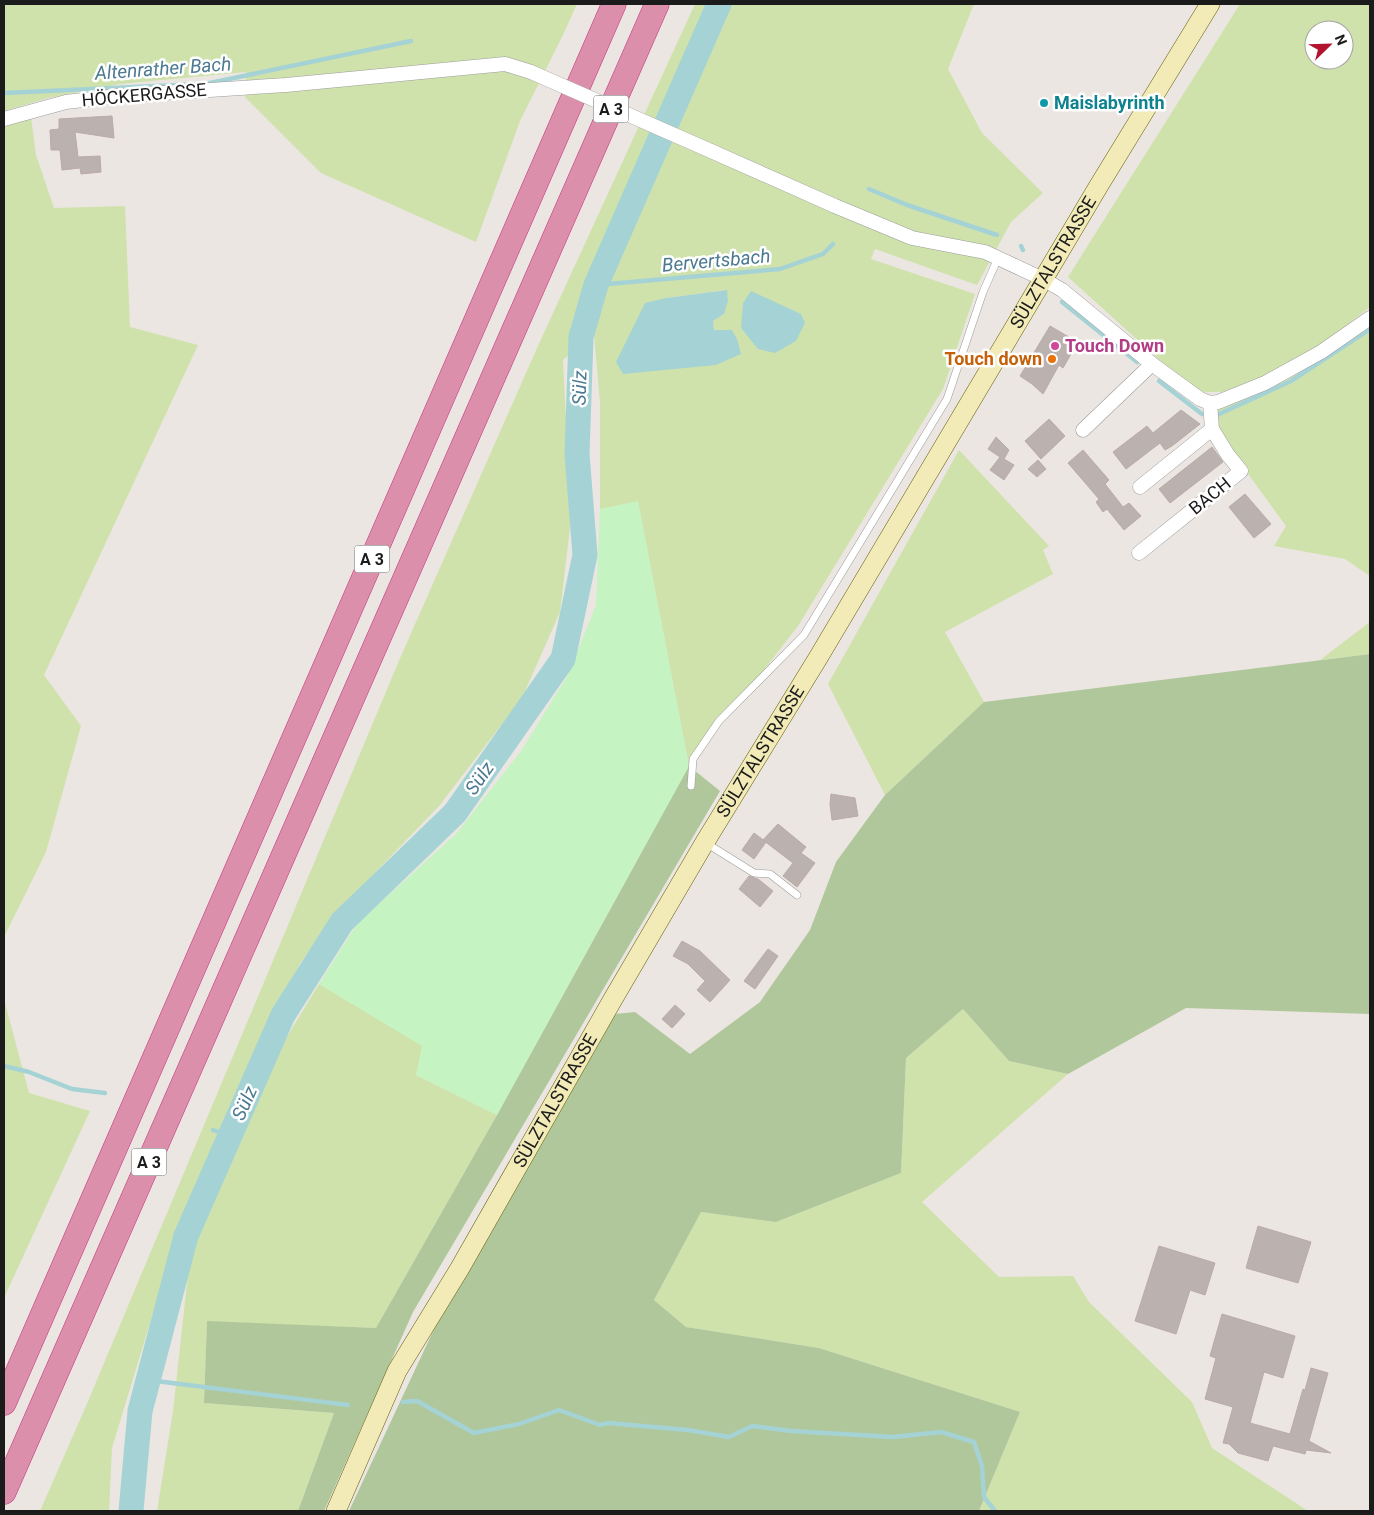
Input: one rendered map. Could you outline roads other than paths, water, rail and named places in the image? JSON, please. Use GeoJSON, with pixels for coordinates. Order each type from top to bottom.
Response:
{"type":"FeatureCollection","features":[{"type":"Feature","properties":{"kind":"highway","name":"A 3"},"geometry":{"type":"LineString","coordinates":[[4,1403],[614,4]]}},
{"type":"Feature","properties":{"kind":"highway","name":"A 3"},"geometry":{"type":"LineString","coordinates":[[4,1492],[657,4]]}},
{"type":"Feature","properties":{"kind":"main road","name":"SÜLZTALSTRASSE"},"geometry":{"type":"LineString","coordinates":[[336,1511],[398,1371],[460,1268],[608,1008],[1043,279],[1210,4]]}},
{"type":"Feature","properties":{"kind":"street","name":"HÖCKERGASSE"},"geometry":{"type":"LineString","coordinates":[[4,119],[66,102],[117,96],[286,85],[505,64],[531,72],[912,238],[985,252],[1043,279]]}},
{"type":"Feature","properties":{"kind":"street"},"geometry":{"type":"LineString","coordinates":[[1043,279],[1062,290],[1152,364],[1200,399],[1210,403],[1218,402],[1265,383],[1321,352],[1370,318]]}},
{"type":"Feature","properties":{"kind":"street"},"geometry":{"type":"LineString","coordinates":[[1083,430],[1152,364]]}},
{"type":"Feature","properties":{"kind":"street","name":"BACH"},"geometry":{"type":"LineString","coordinates":[[1139,553],[1240,471],[1212,429],[1210,403]]}},
{"type":"Feature","properties":{"kind":"street"},"geometry":{"type":"LineString","coordinates":[[1140,487],[1212,429]]}},
{"type":"Feature","properties":{"kind":"lane"},"geometry":{"type":"LineString","coordinates":[[691,786],[693,758],[719,721],[804,635],[947,400],[982,292],[998,258]]}},
{"type":"Feature","properties":{"kind":"lane"},"geometry":{"type":"LineString","coordinates":[[706,842],[754,873],[770,874],[797,895]]}},
{"type":"Feature","properties":{"kind":"water"},"geometry":{"type":"Polygon","coordinates":[[[727,290],[728,301],[724,314],[713,321],[714,330],[732,330],[737,339],[741,354],[716,365],[623,374],[616,362],[645,303],[666,298],[727,290]]]}},
{"type":"Feature","properties":{"kind":"water"},"geometry":{"type":"Polygon","coordinates":[[[751,291],[801,314],[805,323],[796,341],[775,353],[758,349],[741,328],[743,303],[751,291]]]}},
{"type":"Feature","properties":{"kind":"waterway","name":"Sülz"},"geometry":{"type":"LineString","coordinates":[[131,1511],[140,1411],[186,1236],[283,1015],[342,922],[455,813],[563,659],[585,555],[577,454],[581,337],[596,285],[719,4]]}},
{"type":"Feature","properties":{"kind":"waterway","name":"Altenrather Bach"},"geometry":{"type":"LineString","coordinates":[[210,83],[411,41]]}},
{"type":"Feature","properties":{"kind":"waterway","name":"Altenrather Bach"},"geometry":{"type":"LineString","coordinates":[[4,93],[200,84]]}},
{"type":"Feature","properties":{"kind":"waterway","name":"Bervertsbach"},"geometry":{"type":"LineString","coordinates":[[869,189],[907,205],[997,235]]}},
{"type":"Feature","properties":{"kind":"waterway","name":"Bervertsbach"},"geometry":{"type":"LineString","coordinates":[[596,285],[780,269],[823,254],[833,244]]}},
{"type":"Feature","properties":{"kind":"waterway","name":"Bervertsbach"},"geometry":{"type":"LineString","coordinates":[[1021,246],[1023,250]]}},
{"type":"Feature","properties":{"kind":"waterway","name":"Bervertsbach"},"geometry":{"type":"LineString","coordinates":[[1062,302],[1137,362]]}},
{"type":"Feature","properties":{"kind":"waterway","name":"Bervertsbach"},"geometry":{"type":"LineString","coordinates":[[1219,414],[1291,381],[1370,329]]}},
{"type":"Feature","properties":{"kind":"waterway","name":"Bervertsbach"},"geometry":{"type":"LineString","coordinates":[[1159,381],[1202,414]]}},
{"type":"Feature","properties":{"kind":"waterway"},"geometry":{"type":"LineString","coordinates":[[4,1066],[29,1072],[72,1089],[105,1093]]}},
{"type":"Feature","properties":{"kind":"waterway"},"geometry":{"type":"LineString","coordinates":[[213,1130],[230,1136]]}},
{"type":"Feature","properties":{"kind":"waterway"},"geometry":{"type":"LineString","coordinates":[[148,1380],[348,1405]]}},
{"type":"Feature","properties":{"kind":"waterway"},"geometry":{"type":"LineString","coordinates":[[403,1402],[417,1401],[474,1433],[519,1424],[559,1410],[600,1425],[608,1423],[688,1430],[729,1437],[752,1426],[791,1431],[893,1437],[941,1432],[974,1442],[982,1466],[984,1497],[995,1511]]}},
{"type":"Feature","properties":{"kind":"place","name":"Maislabyrinth"},"geometry":{"type":"Point","coordinates":[1044,103]}},
{"type":"Feature","properties":{"kind":"place","name":"Touch Down"},"geometry":{"type":"Point","coordinates":[1055,346]}},
{"type":"Feature","properties":{"kind":"place","name":"Touch down"},"geometry":{"type":"Point","coordinates":[1052,359]}}]}
